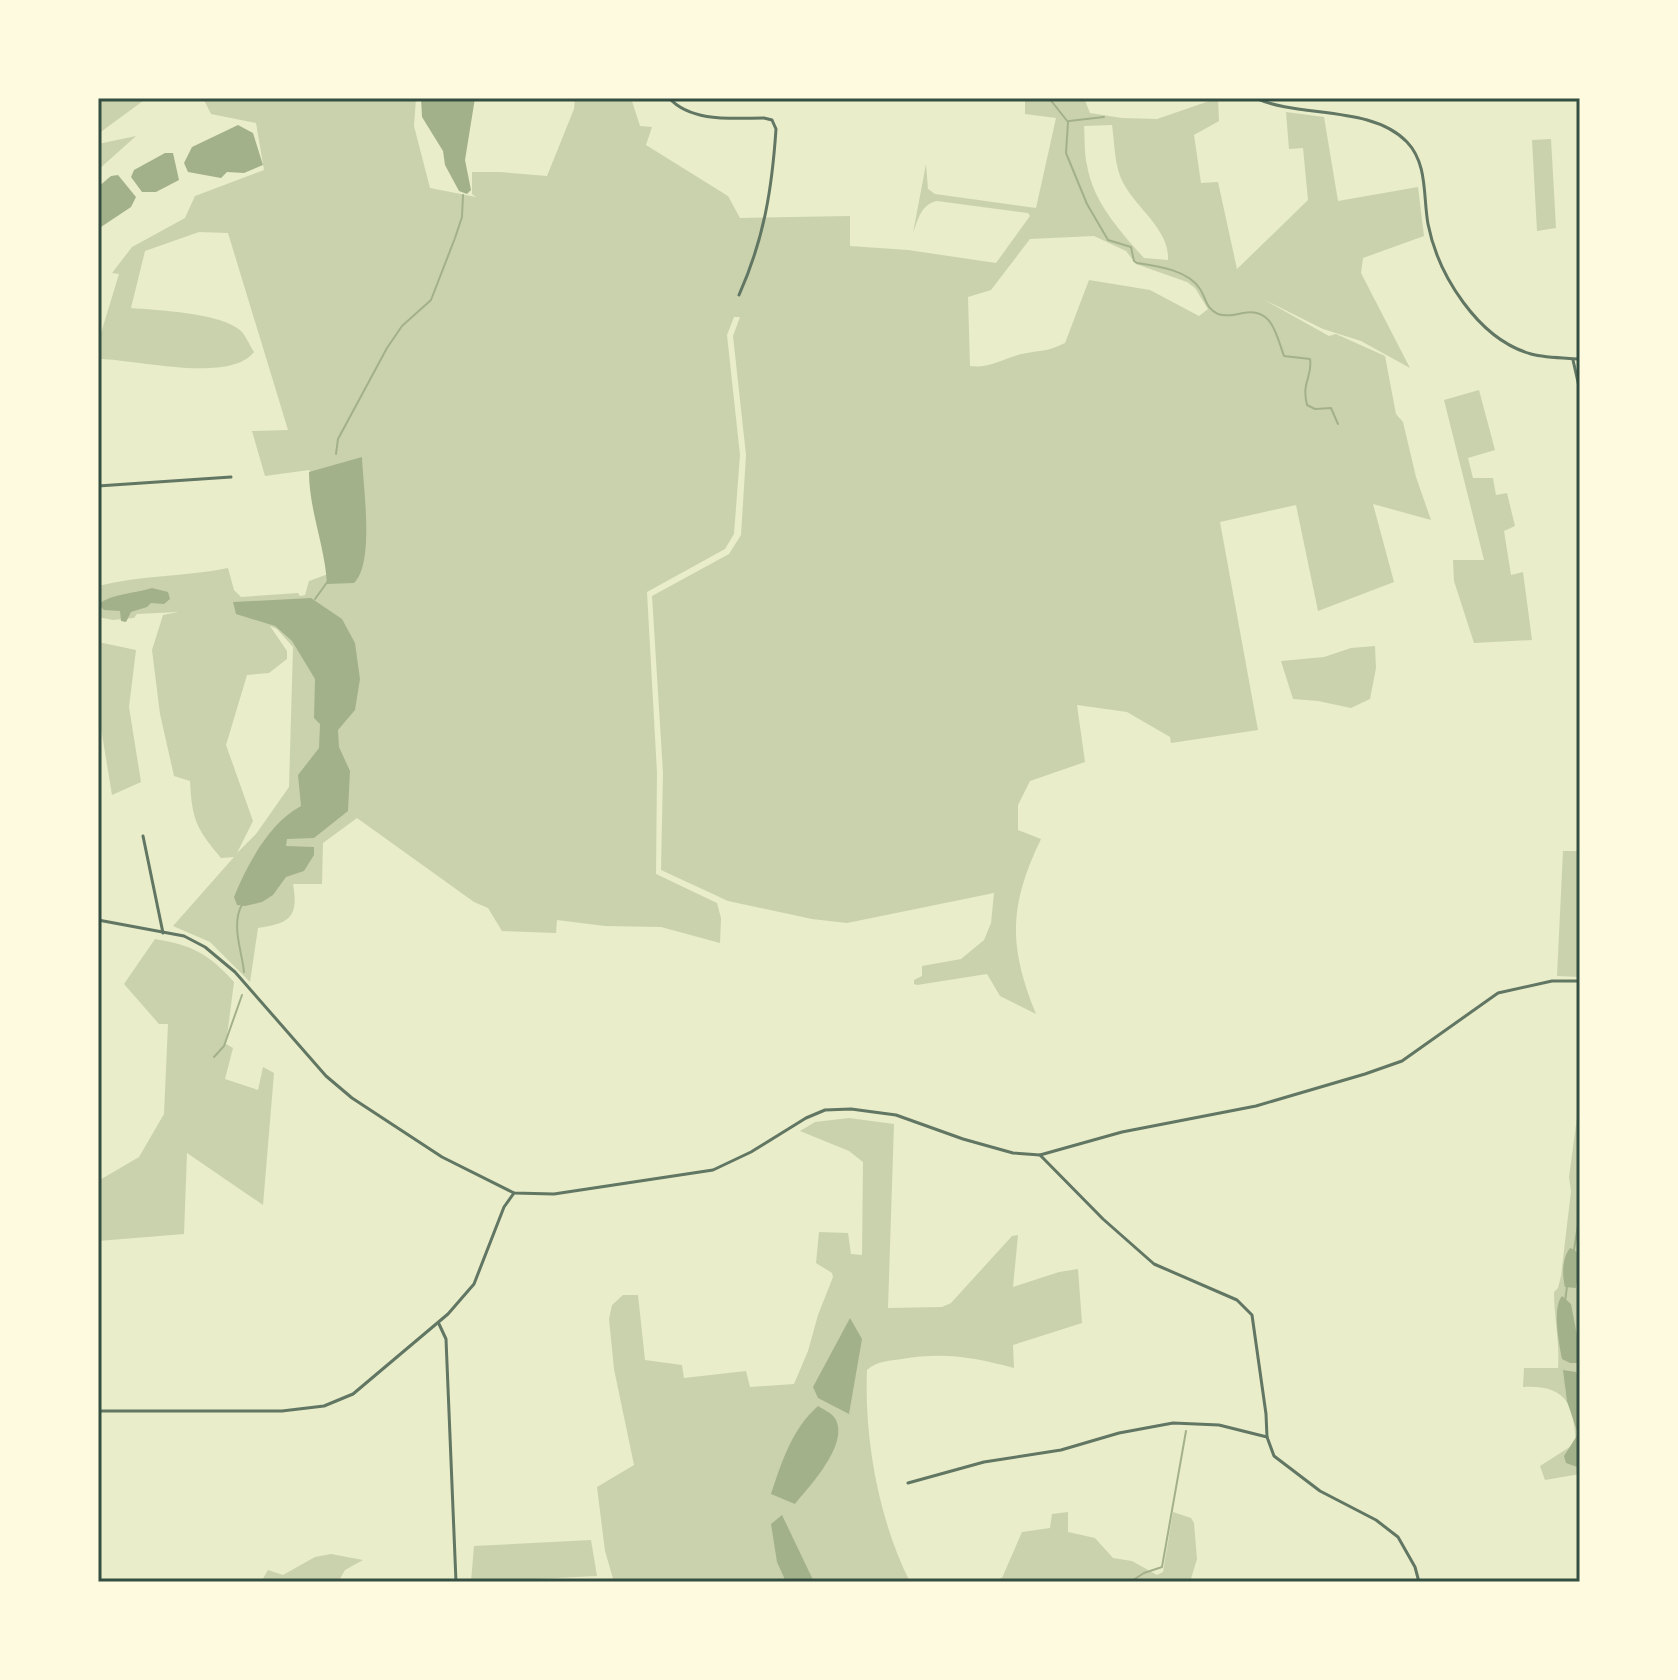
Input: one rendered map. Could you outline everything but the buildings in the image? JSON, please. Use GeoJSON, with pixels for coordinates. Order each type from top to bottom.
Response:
{"type":"FeatureCollection","features":[{"type":"Feature","properties":{"kind":"street"},"geometry":{"type":"LineString","coordinates":[[669,98],[689,111],[713,118],[772,120],[776,129],[768,209],[761,240],[739,295]]}},
{"type":"Feature","properties":{"kind":"street"},"geometry":{"type":"LineString","coordinates":[[1255,98],[1366,121],[1406,140],[1421,169],[1428,224],[1435,249],[1464,303],[1481,323],[1503,341],[1531,354],[1580,359]]}},
{"type":"Feature","properties":{"kind":"street"},"geometry":{"type":"LineString","coordinates":[[1573,358],[1580,391]]}},
{"type":"Feature","properties":{"kind":"street"},"geometry":{"type":"LineString","coordinates":[[98,486],[231,477]]}},
{"type":"Feature","properties":{"kind":"street"},"geometry":{"type":"LineString","coordinates":[[143,836],[163,933]]}},
{"type":"Feature","properties":{"kind":"street"},"geometry":{"type":"LineString","coordinates":[[98,920],[184,936],[212,951],[235,972],[326,1076],[373,1114],[451,1162],[514,1193],[554,1194],[713,1170],[825,1110],[851,1109],[896,1115],[1013,1153],[1040,1155],[1122,1132],[1256,1106],[1365,1074],[1402,1061],[1498,993],[1552,981],[1580,981]]}},
{"type":"Feature","properties":{"kind":"street"},"geometry":{"type":"LineString","coordinates":[[1040,1155],[1103,1219],[1154,1264],[1237,1300],[1252,1315],[1267,1437],[1274,1456],[1320,1491],[1376,1520],[1398,1537],[1415,1567],[1419,1582]]}},
{"type":"Feature","properties":{"kind":"street"},"geometry":{"type":"LineString","coordinates":[[98,1411],[282,1411],[324,1406],[353,1394],[438,1323],[474,1284],[504,1207],[514,1193]]}},
{"type":"Feature","properties":{"kind":"street"},"geometry":{"type":"LineString","coordinates":[[438,1323],[446,1339],[456,1582]]}},
{"type":"Feature","properties":{"kind":"street"},"geometry":{"type":"LineString","coordinates":[[908,1483],[984,1462],[1061,1450],[1119,1433],[1173,1423],[1219,1425],[1267,1437]]}},
{"type":"Feature","properties":{"kind":"shaded area"},"geometry":{"type":"Polygon","coordinates":[[[98,98],[147,98],[98,134],[98,98]]]}},
{"type":"Feature","properties":{"kind":"shaded area"},"geometry":{"type":"Polygon","coordinates":[[[203,98],[416,98],[414,126],[430,188],[476,197],[472,194],[472,172],[547,176],[574,109],[575,98],[631,98],[640,126],[652,127],[646,145],[728,196],[740,218],[850,216],[850,246],[908,250],[996,263],[1030,216],[1028,213],[937,201],[924,209],[913,233],[926,164],[928,189],[935,194],[1036,208],[1056,118],[1025,114],[1025,98],[1084,98],[1090,113],[1157,119],[1218,98],[1219,121],[1194,135],[1201,183],[1218,182],[1237,269],[1308,200],[1303,148],[1289,149],[1286,112],[1324,117],[1338,201],[1418,187],[1424,236],[1363,258],[1361,273],[1410,368],[1361,341],[1323,329],[1263,299],[1329,336],[1336,334],[1385,356],[1396,414],[1403,422],[1416,477],[1431,520],[1373,504],[1394,582],[1318,611],[1296,505],[1220,522],[1258,730],[1171,743],[1170,737],[1127,712],[1077,705],[1085,762],[1030,781],[1018,805],[1018,830],[1041,839],[1023,885],[1016,926],[1020,967],[1036,1014],[1000,996],[987,974],[917,985],[914,980],[922,976],[922,966],[961,959],[984,940],[991,923],[994,893],[847,923],[812,919],[728,901],[661,870],[663,773],[652,596],[729,554],[741,535],[746,455],[733,336],[740,317],[734,317],[727,335],[740,455],[734,534],[725,549],[647,592],[657,773],[656,874],[717,903],[721,918],[720,943],[661,927],[605,926],[557,920],[556,933],[502,931],[488,908],[474,902],[357,818],[323,843],[322,884],[293,884],[293,912],[284,921],[258,928],[250,982],[210,942],[173,926],[234,857],[221,858],[206,839],[194,815],[190,781],[174,776],[160,714],[152,650],[163,615],[178,612],[137,614],[134,618],[113,620],[98,617],[98,586],[114,582],[228,568],[234,590],[241,597],[298,593],[300,596],[305,595],[309,581],[328,574],[315,478],[309,470],[265,476],[252,431],[288,430],[228,233],[199,232],[145,251],[131,308],[219,320],[241,331],[254,352],[242,361],[224,367],[204,368],[98,359],[98,343],[119,274],[112,273],[132,247],[185,218],[195,196],[264,170],[256,123],[211,114],[203,98]],[[1112,125],[1084,126],[1090,179],[1101,204],[1144,258],[1168,260],[1159,230],[1121,179],[1112,125]],[[1094,236],[1030,239],[991,290],[968,297],[970,366],[992,364],[1065,343],[1089,280],[1150,290],[1199,316],[1208,309],[1195,288],[1187,282],[1136,264],[1126,251],[1094,236]],[[270,626],[287,651],[287,659],[269,673],[247,675],[226,745],[253,821],[237,853],[256,834],[289,787],[293,647],[277,629],[270,626]]]}},
{"type":"Feature","properties":{"kind":"shaded area"},"geometry":{"type":"Polygon","coordinates":[[[421,98],[475,98],[465,160],[471,190],[467,194],[459,191],[445,165],[443,151],[422,117],[421,98]]]}},
{"type":"Feature","properties":{"kind":"shaded area"},"geometry":{"type":"Polygon","coordinates":[[[238,125],[253,133],[263,165],[244,173],[227,172],[221,178],[188,172],[184,163],[192,147],[238,125]]]}},
{"type":"Feature","properties":{"kind":"shaded area"},"geometry":{"type":"Polygon","coordinates":[[[136,136],[98,170],[98,144],[136,136]]]}},
{"type":"Feature","properties":{"kind":"shaded area"},"geometry":{"type":"Polygon","coordinates":[[[1551,139],[1556,228],[1537,231],[1532,140],[1551,139]]]}},
{"type":"Feature","properties":{"kind":"shaded area"},"geometry":{"type":"Polygon","coordinates":[[[165,153],[173,153],[179,180],[156,192],[142,192],[131,177],[134,170],[165,153]]]}},
{"type":"Feature","properties":{"kind":"shaded area"},"geometry":{"type":"Polygon","coordinates":[[[118,175],[136,197],[131,207],[98,229],[98,187],[111,176],[118,175]]]}},
{"type":"Feature","properties":{"kind":"shaded area"},"geometry":{"type":"Polygon","coordinates":[[[1479,390],[1495,450],[1468,458],[1473,478],[1493,478],[1496,495],[1507,493],[1515,526],[1504,531],[1511,575],[1523,572],[1532,640],[1474,643],[1454,581],[1453,560],[1484,560],[1444,400],[1479,390]]]}},
{"type":"Feature","properties":{"kind":"shaded area"},"geometry":{"type":"Polygon","coordinates":[[[362,457],[364,559],[354,583],[327,584],[309,472],[362,457]]]}},
{"type":"Feature","properties":{"kind":"shaded area"},"geometry":{"type":"Polygon","coordinates":[[[152,588],[168,592],[170,599],[164,604],[151,603],[131,612],[126,622],[121,621],[120,611],[104,610],[98,604],[117,596],[152,588]]]}},
{"type":"Feature","properties":{"kind":"shaded area"},"geometry":{"type":"Polygon","coordinates":[[[311,598],[342,619],[355,643],[360,679],[355,710],[338,730],[339,747],[350,771],[348,811],[314,838],[287,839],[286,846],[314,847],[314,855],[304,871],[286,877],[273,895],[262,902],[237,905],[234,897],[260,846],[289,813],[301,806],[298,775],[319,748],[320,724],[314,718],[315,679],[292,641],[275,626],[236,614],[233,602],[311,598]]]}},
{"type":"Feature","properties":{"kind":"shaded area"},"geometry":{"type":"Polygon","coordinates":[[[98,642],[136,650],[129,707],[141,782],[112,795],[98,710],[98,642]]]}},
{"type":"Feature","properties":{"kind":"shaded area"},"geometry":{"type":"Polygon","coordinates":[[[1375,646],[1376,668],[1370,699],[1351,708],[1293,699],[1281,661],[1324,657],[1351,648],[1375,646]]]}},
{"type":"Feature","properties":{"kind":"shaded area"},"geometry":{"type":"Polygon","coordinates":[[[1563,851],[1580,851],[1580,977],[1557,976],[1563,851]]]}},
{"type":"Feature","properties":{"kind":"shaded area"},"geometry":{"type":"Polygon","coordinates":[[[155,939],[199,952],[234,982],[226,1044],[233,1048],[225,1079],[258,1090],[263,1067],[274,1073],[263,1205],[187,1153],[184,1234],[98,1241],[98,1181],[139,1157],[164,1114],[168,1024],[159,1024],[124,984],[155,939]]]}},
{"type":"Feature","properties":{"kind":"shaded area"},"geometry":{"type":"Polygon","coordinates":[[[1580,1095],[1580,1474],[1545,1480],[1540,1466],[1576,1443],[1573,1418],[1570,1408],[1559,1394],[1538,1387],[1523,1387],[1524,1368],[1558,1368],[1554,1292],[1561,1276],[1580,1095]]]}},
{"type":"Feature","properties":{"kind":"shaded area"},"geometry":{"type":"Polygon","coordinates":[[[849,1118],[894,1124],[888,1308],[942,1307],[951,1303],[1012,1236],[1018,1235],[1013,1287],[1078,1269],[1082,1323],[1013,1345],[1014,1368],[971,1358],[931,1356],[883,1362],[867,1370],[868,1424],[876,1479],[890,1533],[910,1582],[614,1582],[605,1551],[597,1487],[634,1465],[614,1369],[609,1319],[612,1305],[623,1295],[638,1295],[645,1360],[682,1365],[684,1378],[746,1371],[750,1387],[794,1384],[833,1277],[832,1273],[816,1263],[819,1232],[848,1233],[851,1254],[862,1255],[863,1162],[849,1151],[800,1131],[815,1122],[849,1118]]]}},
{"type":"Feature","properties":{"kind":"shaded area"},"geometry":{"type":"Polygon","coordinates":[[[1570,1248],[1580,1258],[1576,1288],[1565,1287],[1564,1282],[1564,1262],[1570,1248]]]}},
{"type":"Feature","properties":{"kind":"shaded area"},"geometry":{"type":"Polygon","coordinates":[[[1562,1296],[1571,1304],[1580,1351],[1579,1363],[1562,1359],[1557,1309],[1562,1296]]]}},
{"type":"Feature","properties":{"kind":"shaded area"},"geometry":{"type":"Polygon","coordinates":[[[850,1318],[862,1339],[849,1414],[818,1398],[813,1387],[850,1318]]]}},
{"type":"Feature","properties":{"kind":"shaded area"},"geometry":{"type":"Polygon","coordinates":[[[1563,1370],[1576,1372],[1580,1378],[1580,1468],[1566,1463],[1564,1456],[1578,1434],[1567,1401],[1563,1370]]]}},
{"type":"Feature","properties":{"kind":"shaded area"},"geometry":{"type":"Polygon","coordinates":[[[818,1406],[834,1417],[838,1438],[827,1463],[795,1504],[771,1494],[795,1435],[818,1406]]]}},
{"type":"Feature","properties":{"kind":"shaded area"},"geometry":{"type":"Polygon","coordinates":[[[1068,1512],[1068,1532],[1095,1538],[1113,1558],[1132,1561],[1157,1575],[1163,1572],[1173,1512],[1191,1518],[1197,1559],[1190,1582],[988,1582],[1002,1578],[1022,1532],[1050,1528],[1052,1514],[1068,1512]]]}},
{"type":"Feature","properties":{"kind":"shaded area"},"geometry":{"type":"Polygon","coordinates":[[[782,1515],[814,1582],[786,1582],[777,1562],[771,1524],[782,1515]]]}},
{"type":"Feature","properties":{"kind":"shaded area"},"geometry":{"type":"Polygon","coordinates":[[[591,1540],[597,1576],[471,1582],[474,1546],[591,1540]]]}},
{"type":"Feature","properties":{"kind":"shaded area"},"geometry":{"type":"Polygon","coordinates":[[[331,1554],[363,1560],[345,1570],[338,1582],[261,1582],[268,1570],[283,1575],[315,1557],[331,1554]]]}},
{"type":"Feature","properties":{"kind":"waterway"},"geometry":{"type":"LineString","coordinates":[[1049,98],[1068,122],[1066,153],[1087,204],[1108,240],[1131,247],[1137,263],[1172,270],[1188,277],[1218,314],[1253,312],[1267,318],[1284,356],[1310,359],[1305,390],[1307,405],[1315,409],[1331,408],[1338,424]]}},
{"type":"Feature","properties":{"kind":"waterway"},"geometry":{"type":"LineString","coordinates":[[1069,121],[1104,117]]}},
{"type":"Feature","properties":{"kind":"waterway"},"geometry":{"type":"LineString","coordinates":[[336,454],[338,439],[387,348],[402,326],[431,300],[462,217],[463,195]]}},
{"type":"Feature","properties":{"kind":"waterway"},"geometry":{"type":"LineString","coordinates":[[315,599],[328,581]]}},
{"type":"Feature","properties":{"kind":"waterway"},"geometry":{"type":"LineString","coordinates":[[243,903],[237,928],[244,972]]}},
{"type":"Feature","properties":{"kind":"waterway"},"geometry":{"type":"LineString","coordinates":[[214,1057],[224,1046],[242,995]]}},
{"type":"Feature","properties":{"kind":"waterway"},"geometry":{"type":"LineString","coordinates":[[1580,1168],[1580,1177]]}},
{"type":"Feature","properties":{"kind":"waterway"},"geometry":{"type":"LineString","coordinates":[[1574,1250],[1580,1212]]}},
{"type":"Feature","properties":{"kind":"waterway"},"geometry":{"type":"LineString","coordinates":[[1565,1301],[1567,1287]]}},
{"type":"Feature","properties":{"kind":"waterway"},"geometry":{"type":"LineString","coordinates":[[1130,1582],[1162,1567],[1186,1431]]}}]}
